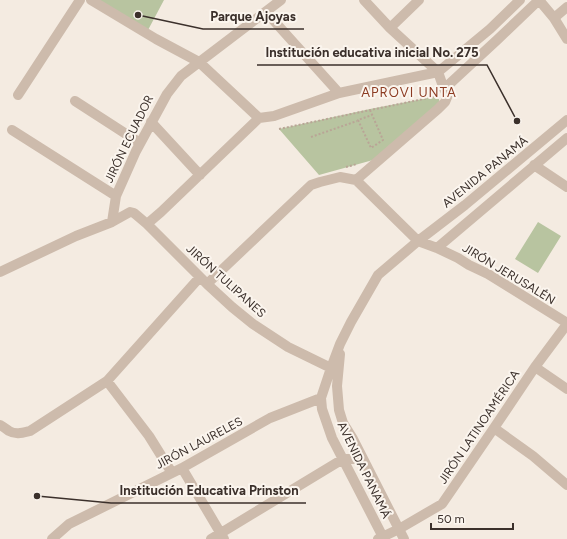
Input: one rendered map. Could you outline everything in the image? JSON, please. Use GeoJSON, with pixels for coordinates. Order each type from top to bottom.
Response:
{"type":"FeatureCollection","features":[{"type":"Feature","properties":{"kind":"street"},"geometry":{"type":"LineString","coordinates":[[18,95],[80,0]]}},
{"type":"Feature","properties":{"kind":"street"},"geometry":{"type":"LineString","coordinates":[[91,0],[156,39],[199,62],[260,118]]}},
{"type":"Feature","properties":{"kind":"street","name":"JIRÓN ECUADOR"},"geometry":{"type":"LineString","coordinates":[[112,222],[116,196],[140,143],[167,94],[181,76],[282,0]]}},
{"type":"Feature","properties":{"kind":"street"},"geometry":{"type":"LineString","coordinates":[[356,180],[445,102],[448,95],[444,89],[438,72],[390,28],[364,0]]}},
{"type":"Feature","properties":{"kind":"street"},"geometry":{"type":"LineString","coordinates":[[390,28],[419,0]]}},
{"type":"Feature","properties":{"kind":"street"},"geometry":{"type":"LineString","coordinates":[[147,224],[260,118],[274,116],[339,93],[438,72],[490,29],[520,0]]}},
{"type":"Feature","properties":{"kind":"street"},"geometry":{"type":"LineString","coordinates":[[444,89],[539,0],[554,18],[567,39]]}},
{"type":"Feature","properties":{"kind":"street"},"geometry":{"type":"LineString","coordinates":[[554,18],[567,7]]}},
{"type":"Feature","properties":{"kind":"street"},"geometry":{"type":"LineString","coordinates":[[266,12],[339,93]]}},
{"type":"Feature","properties":{"kind":"street"},"geometry":{"type":"LineString","coordinates":[[75,102],[140,143]]}},
{"type":"Feature","properties":{"kind":"street","name":"AVENIDA PANAMÁ"},"geometry":{"type":"LineString","coordinates":[[381,538],[332,438],[322,409],[321,398],[340,344],[378,275],[567,120]]}},
{"type":"Feature","properties":{"kind":"street"},"geometry":{"type":"LineString","coordinates":[[152,122],[200,175]]}},
{"type":"Feature","properties":{"kind":"street"},"geometry":{"type":"LineString","coordinates":[[12,130],[116,196]]}},
{"type":"Feature","properties":{"kind":"street"},"geometry":{"type":"LineString","coordinates":[[0,425],[9,431],[19,434],[30,431],[106,381],[203,281],[311,185],[340,177],[356,180],[418,241],[437,248],[567,138]]}},
{"type":"Feature","properties":{"kind":"street"},"geometry":{"type":"LineString","coordinates":[[534,165],[567,187]]}},
{"type":"Feature","properties":{"kind":"street","name":"JIRÓN TULIPANES"},"geometry":{"type":"LineString","coordinates":[[112,222],[130,212],[134,213],[147,224],[203,281],[253,324],[288,347],[331,368]]}},
{"type":"Feature","properties":{"kind":"street"},"geometry":{"type":"LineString","coordinates":[[0,272],[76,236],[112,222]]}},
{"type":"Feature","properties":{"kind":"street","name":"JIRÓN JERUSALÉN"},"geometry":{"type":"LineString","coordinates":[[437,248],[488,274],[567,324]]}},
{"type":"Feature","properties":{"kind":"street","name":"JIRÓN LATINOAMÉRICA"},"geometry":{"type":"LineString","coordinates":[[381,538],[399,530],[442,504],[534,367],[567,324]]}},
{"type":"Feature","properties":{"kind":"street","name":"AVENIDA PANAMÁ"},"geometry":{"type":"LineString","coordinates":[[340,344],[337,386],[339,410],[343,423],[404,539]]}},
{"type":"Feature","properties":{"kind":"street"},"geometry":{"type":"LineString","coordinates":[[534,367],[567,389]]}},
{"type":"Feature","properties":{"kind":"street"},"geometry":{"type":"LineString","coordinates":[[106,381],[149,436],[172,473]]}},
{"type":"Feature","properties":{"kind":"street","name":"JIRÓN LAURELES"},"geometry":{"type":"LineString","coordinates":[[52,539],[69,524],[182,468],[270,418],[321,398]]}},
{"type":"Feature","properties":{"kind":"street"},"geometry":{"type":"LineString","coordinates":[[494,428],[533,456],[567,485]]}},
{"type":"Feature","properties":{"kind":"street"},"geometry":{"type":"LineString","coordinates":[[211,539],[222,536],[343,460],[363,459]]}},
{"type":"Feature","properties":{"kind":"street"},"geometry":{"type":"LineString","coordinates":[[182,468],[222,536]]}},
{"type":"Feature","properties":{"kind":"path"},"geometry":{"type":"LineString","coordinates":[[279,129],[433,97],[439,99]]}},
{"type":"Feature","properties":{"kind":"path"},"geometry":{"type":"LineString","coordinates":[[358,120],[371,148],[383,140],[370,110]]}},
{"type":"Feature","properties":{"kind":"path"},"geometry":{"type":"LineString","coordinates":[[311,137],[372,115]]}},
{"type":"Feature","properties":{"kind":"path"},"geometry":{"type":"LineString","coordinates":[[342,168],[358,164]]}},
{"type":"Feature","properties":{"kind":"green space"},"geometry":{"type":"Polygon","coordinates":[[[93,0],[164,0],[148,30],[93,0]]]}},
{"type":"Feature","properties":{"kind":"green space"},"geometry":{"type":"Polygon","coordinates":[[[433,97],[439,99],[439,104],[373,160],[319,175],[279,129],[370,109],[433,97]]]}},
{"type":"Feature","properties":{"kind":"green space"},"geometry":{"type":"Polygon","coordinates":[[[538,222],[561,236],[538,273],[515,259],[538,222]]]}},
{"type":"Feature","properties":{"kind":"place","name":"Parque Ajoyas"},"geometry":{"type":"Point","coordinates":[138,15]}},
{"type":"Feature","properties":{"kind":"place","name":"Institución educativa inicial No. 275"},"geometry":{"type":"Point","coordinates":[517,121]}},
{"type":"Feature","properties":{"kind":"place","name":"Institución Educativa Prinston"},"geometry":{"type":"Point","coordinates":[37,496]}},
{"type":"Feature","properties":{"kind":"district","name":"APROVI UNTA"},"geometry":{"type":"Point","coordinates":[409,92]}}]}
